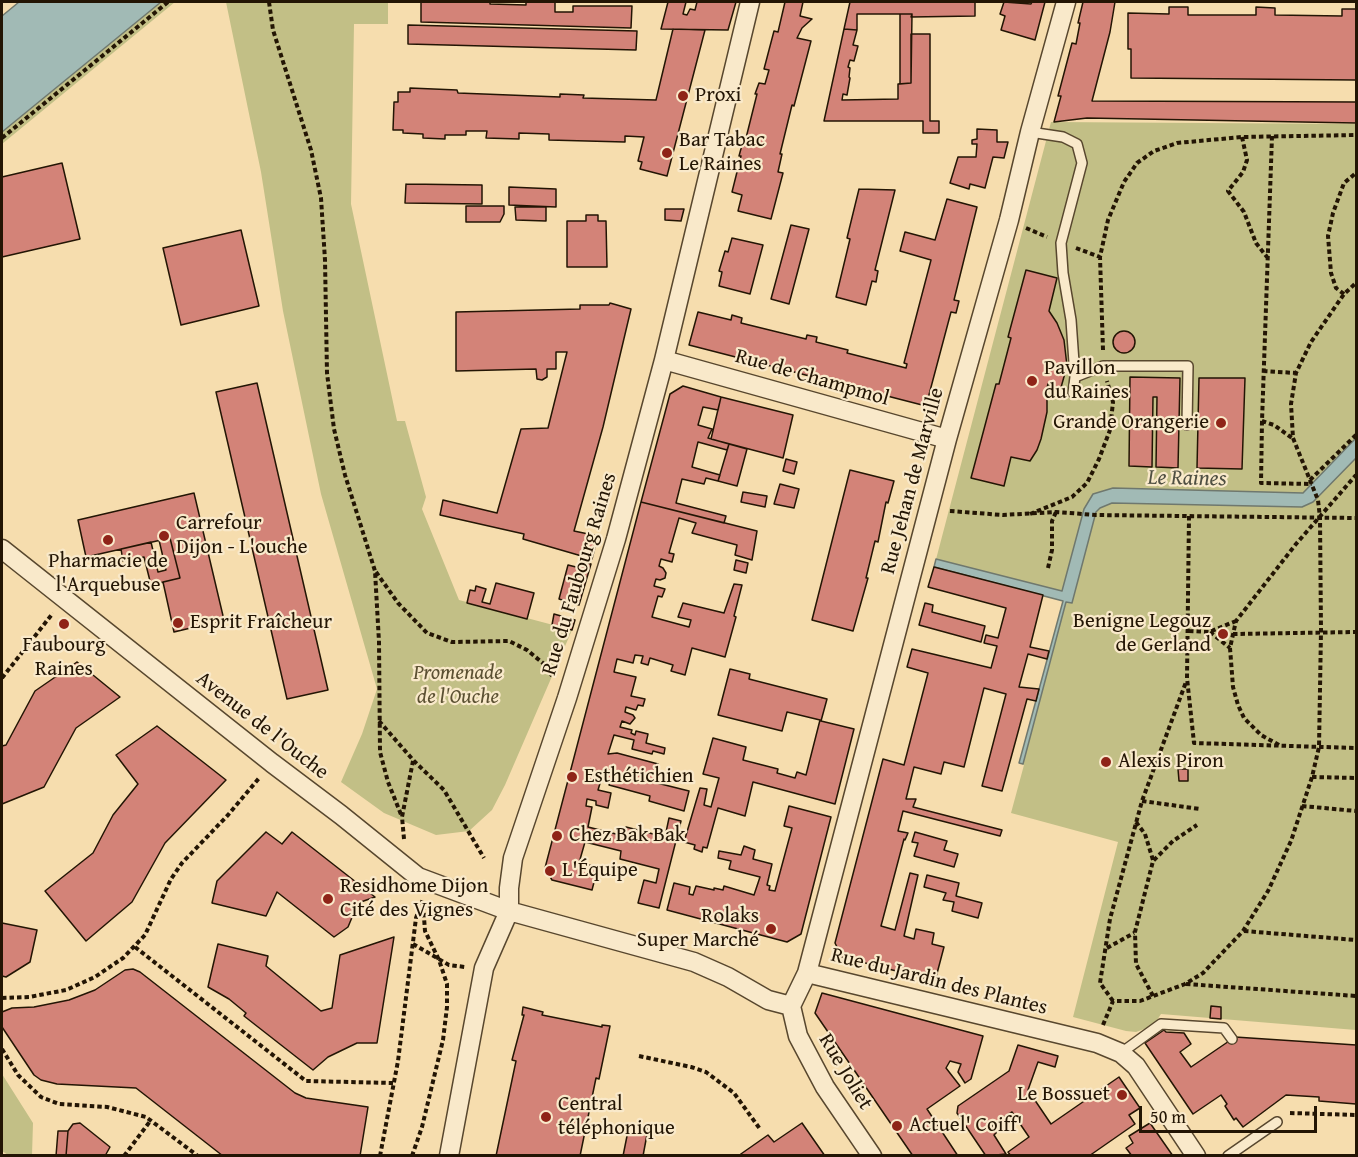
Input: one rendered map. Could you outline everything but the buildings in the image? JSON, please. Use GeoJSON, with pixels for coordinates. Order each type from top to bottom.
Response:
{"type":"FeatureCollection","features":[{"type":"Feature","properties":{"kind":"street","name":"Rue du Faubourg Raines"},"geometry":{"type":"LineString","coordinates":[[449,1155],[484,968],[510,911],[509,888],[513,858],[567,698],[616,539],[664,360],[750,2]]}},
{"type":"Feature","properties":{"kind":"street","name":"Rue Jehan de Marville"},"geometry":{"type":"LineString","coordinates":[[807,973],[947,439],[1009,220],[1030,132],[1066,2]]}},
{"type":"Feature","properties":{"kind":"street","name":"Rue de Champmol"},"geometry":{"type":"LineString","coordinates":[[664,360],[947,439]]}},
{"type":"Feature","properties":{"kind":"street","name":"Avenue de l'Ouche"},"geometry":{"type":"LineString","coordinates":[[2,549],[341,815],[410,873],[430,883],[510,911]]}},
{"type":"Feature","properties":{"kind":"street"},"geometry":{"type":"LineString","coordinates":[[510,911],[694,962],[728,976],[768,1000],[791,1006]]}},
{"type":"Feature","properties":{"kind":"street","name":"Rue du Jardin des Plantes"},"geometry":{"type":"LineString","coordinates":[[791,1006],[807,973],[1097,1043],[1121,1053],[1136,1065],[1196,1155]]}},
{"type":"Feature","properties":{"kind":"street","name":"Rue Joliet"},"geometry":{"type":"LineString","coordinates":[[791,1006],[798,1036],[825,1087],[872,1155]]}},
{"type":"Feature","properties":{"kind":"lane"},"geometry":{"type":"LineString","coordinates":[[1030,132],[1063,137],[1077,144],[1082,163],[1061,243],[1063,273],[1071,320],[1075,377],[1073,393]]}},
{"type":"Feature","properties":{"kind":"lane"},"geometry":{"type":"LineString","coordinates":[[1075,377],[1103,366],[1188,366],[1187,425]]}},
{"type":"Feature","properties":{"kind":"lane"},"geometry":{"type":"LineString","coordinates":[[1121,1053],[1161,1024],[1224,1028],[1232,1039]]}},
{"type":"Feature","properties":{"kind":"lane"},"geometry":{"type":"LineString","coordinates":[[1228,1155],[1276,1122]]}},
{"type":"Feature","properties":{"kind":"path"},"geometry":{"type":"LineString","coordinates":[[2,138],[168,2]]}},
{"type":"Feature","properties":{"kind":"path"},"geometry":{"type":"LineString","coordinates":[[269,2],[273,30],[311,150],[321,198],[325,260],[327,373],[334,429],[345,474],[375,571],[379,642],[380,752],[388,782],[402,817],[405,843]]}},
{"type":"Feature","properties":{"kind":"path"},"geometry":{"type":"LineString","coordinates":[[1030,514],[1072,497],[1087,483],[1110,430],[1113,402],[1103,366],[1100,257],[1108,220],[1124,182],[1137,163],[1154,151],[1177,143],[1242,137],[1356,135]]}},
{"type":"Feature","properties":{"kind":"path"},"geometry":{"type":"LineString","coordinates":[[1272,136],[1263,371],[1262,483],[1311,482],[1356,435]]}},
{"type":"Feature","properties":{"kind":"path"},"geometry":{"type":"LineString","coordinates":[[1242,137],[1246,160],[1244,172],[1228,192],[1244,212],[1256,243],[1268,258]]}},
{"type":"Feature","properties":{"kind":"path"},"geometry":{"type":"LineString","coordinates":[[1344,294],[1336,288],[1331,273],[1328,236],[1333,213],[1344,183],[1356,173]]}},
{"type":"Feature","properties":{"kind":"path"},"geometry":{"type":"LineString","coordinates":[[1009,220],[1100,257]]}},
{"type":"Feature","properties":{"kind":"path"},"geometry":{"type":"LineString","coordinates":[[1113,1001],[1140,1001],[1185,984],[1203,973],[1243,931],[1268,891],[1291,841],[1312,777],[1319,747],[1321,631],[1320,518],[1317,498],[1293,438],[1291,404],[1296,373],[1311,342],[1344,294],[1356,283]]}},
{"type":"Feature","properties":{"kind":"path"},"geometry":{"type":"LineString","coordinates":[[1263,371],[1296,373]]}},
{"type":"Feature","properties":{"kind":"path"},"geometry":{"type":"LineString","coordinates":[[1262,421],[1274,425],[1293,438]]}},
{"type":"Feature","properties":{"kind":"path"},"geometry":{"type":"LineString","coordinates":[[1280,746],[1261,735],[1244,718],[1238,705],[1233,687],[1230,648],[1236,621],[1296,544],[1356,475]]}},
{"type":"Feature","properties":{"kind":"path"},"geometry":{"type":"LineString","coordinates":[[929,509],[1003,515],[1056,512],[1096,515],[1356,518]]}},
{"type":"Feature","properties":{"kind":"path"},"geometry":{"type":"LineString","coordinates":[[1048,568],[1052,550],[1052,521],[1056,512]]}},
{"type":"Feature","properties":{"kind":"path"},"geometry":{"type":"LineString","coordinates":[[1189,516],[1187,678],[1194,744],[1356,748]]}},
{"type":"Feature","properties":{"kind":"path"},"geometry":{"type":"LineString","coordinates":[[375,571],[398,603],[427,633],[452,642],[509,641],[527,650],[544,664],[567,698]]}},
{"type":"Feature","properties":{"kind":"path"},"geometry":{"type":"LineString","coordinates":[[2,678],[65,599]]}},
{"type":"Feature","properties":{"kind":"path"},"geometry":{"type":"LineString","coordinates":[[1189,631],[1209,632],[1236,621]]}},
{"type":"Feature","properties":{"kind":"path"},"geometry":{"type":"LineString","coordinates":[[1209,632],[1230,648]]}},
{"type":"Feature","properties":{"kind":"path"},"geometry":{"type":"LineString","coordinates":[[1233,634],[1356,632]]}},
{"type":"Feature","properties":{"kind":"path"},"geometry":{"type":"LineString","coordinates":[[1113,1001],[1100,983],[1110,919],[1142,801],[1187,678]]}},
{"type":"Feature","properties":{"kind":"path"},"geometry":{"type":"LineString","coordinates":[[379,720],[444,790],[484,858]]}},
{"type":"Feature","properties":{"kind":"path"},"geometry":{"type":"LineString","coordinates":[[402,817],[414,760]]}},
{"type":"Feature","properties":{"kind":"path"},"geometry":{"type":"LineString","coordinates":[[2,998],[53,994],[78,986],[109,969],[135,947],[145,935],[171,879],[182,863],[228,815],[272,763]]}},
{"type":"Feature","properties":{"kind":"path"},"geometry":{"type":"LineString","coordinates":[[1312,777],[1356,778]]}},
{"type":"Feature","properties":{"kind":"path"},"geometry":{"type":"LineString","coordinates":[[1142,801],[1200,809]]}},
{"type":"Feature","properties":{"kind":"path"},"geometry":{"type":"LineString","coordinates":[[1302,806],[1356,811]]}},
{"type":"Feature","properties":{"kind":"path"},"geometry":{"type":"LineString","coordinates":[[1136,822],[1145,834],[1153,861],[1135,933],[1136,964],[1153,996]]}},
{"type":"Feature","properties":{"kind":"path"},"geometry":{"type":"LineString","coordinates":[[1153,861],[1173,841],[1197,825]]}},
{"type":"Feature","properties":{"kind":"path"},"geometry":{"type":"LineString","coordinates":[[380,1155],[398,1061],[416,918],[422,901],[425,931],[439,960],[447,984],[447,1007],[443,1040],[422,1127],[412,1155]]}},
{"type":"Feature","properties":{"kind":"path"},"geometry":{"type":"LineString","coordinates":[[1243,931],[1356,940]]}},
{"type":"Feature","properties":{"kind":"path"},"geometry":{"type":"LineString","coordinates":[[1106,949],[1135,933]]}},
{"type":"Feature","properties":{"kind":"path"},"geometry":{"type":"LineString","coordinates":[[413,944],[439,960],[458,967]]}},
{"type":"Feature","properties":{"kind":"path"},"geometry":{"type":"LineString","coordinates":[[135,947],[306,1081],[393,1083]]}},
{"type":"Feature","properties":{"kind":"path"},"geometry":{"type":"LineString","coordinates":[[1185,984],[1356,996]]}},
{"type":"Feature","properties":{"kind":"path"},"geometry":{"type":"LineString","coordinates":[[1097,1043],[1113,1001]]}},
{"type":"Feature","properties":{"kind":"path"},"geometry":{"type":"LineString","coordinates":[[2,1049],[18,1075],[41,1097],[59,1104],[107,1107],[151,1120],[198,1155]]}},
{"type":"Feature","properties":{"kind":"path"},"geometry":{"type":"LineString","coordinates":[[639,1056],[706,1072],[734,1093],[760,1129]]}},
{"type":"Feature","properties":{"kind":"path"},"geometry":{"type":"LineString","coordinates":[[1276,1122],[1292,1112],[1356,1116]]}},
{"type":"Feature","properties":{"kind":"path"},"geometry":{"type":"LineString","coordinates":[[124,1155],[151,1120]]}},
{"type":"Feature","properties":{"kind":"green space"},"geometry":{"type":"Polygon","coordinates":[[[161,2],[175,2],[2,144],[2,132],[161,2]]]}},
{"type":"Feature","properties":{"kind":"green space","name":"Promenade de l'Ouche"},"geometry":{"type":"Polygon","coordinates":[[[226,2],[388,2],[388,24],[354,24],[351,204],[397,421],[405,421],[426,497],[422,509],[459,600],[572,630],[505,785],[492,810],[469,831],[436,835],[384,813],[341,782],[362,734],[377,689],[321,494],[283,311],[261,172],[226,2]]]}},
{"type":"Feature","properties":{"kind":"green space"},"geometry":{"type":"Polygon","coordinates":[[[1051,122],[1356,124],[1356,1030],[1161,1014],[1155,1023],[1136,1032],[1073,1017],[1118,842],[1011,813],[1024,765],[1019,763],[1063,601],[934,567],[1051,122]]]}},
{"type":"Feature","properties":{"kind":"green space"},"geometry":{"type":"Polygon","coordinates":[[[2,1074],[33,1123],[32,1155],[8,1155],[2,1151],[2,1074]]]}},
{"type":"Feature","properties":{"kind":"water"},"geometry":{"type":"Polygon","coordinates":[[[19,2],[161,2],[2,132],[2,16],[19,2]]]}},
{"type":"Feature","properties":{"kind":"water"},"geometry":{"type":"Polygon","coordinates":[[[1356,438],[1356,458],[1313,502],[1302,507],[1112,503],[1100,508],[1096,512],[1072,603],[1066,602],[1023,764],[1019,763],[1063,601],[934,567],[936,559],[1062,591],[1084,509],[1093,494],[1113,488],[1303,493],[1356,438]]]}},
{"type":"Feature","properties":{"kind":"place","name":"Proxi"},"geometry":{"type":"Point","coordinates":[683,96]}},
{"type":"Feature","properties":{"kind":"place","name":"Bar Tabac Le Raines"},"geometry":{"type":"Point","coordinates":[667,153]}},
{"type":"Feature","properties":{"kind":"place","name":"Pavillon du Raines"},"geometry":{"type":"Point","coordinates":[1032,381]}},
{"type":"Feature","properties":{"kind":"place","name":"Grande Orangerie"},"geometry":{"type":"Point","coordinates":[1221,423]}},
{"type":"Feature","properties":{"kind":"place","name":"Carrefour Dijon - L'ouche"},"geometry":{"type":"Point","coordinates":[164,536]}},
{"type":"Feature","properties":{"kind":"place","name":"Pharmacie de l'Arquebuse"},"geometry":{"type":"Point","coordinates":[108,540]}},
{"type":"Feature","properties":{"kind":"place","name":"Esprit Fraîcheur"},"geometry":{"type":"Point","coordinates":[178,623]}},
{"type":"Feature","properties":{"kind":"place","name":"Faubourg Raines"},"geometry":{"type":"Point","coordinates":[64,624]}},
{"type":"Feature","properties":{"kind":"place","name":"Benigne Legouz de Gerland"},"geometry":{"type":"Point","coordinates":[1223,634]}},
{"type":"Feature","properties":{"kind":"place","name":"Alexis Piron"},"geometry":{"type":"Point","coordinates":[1106,762]}},
{"type":"Feature","properties":{"kind":"place","name":"Esthétichien"},"geometry":{"type":"Point","coordinates":[572,777]}},
{"type":"Feature","properties":{"kind":"place","name":"Chez Bak Bak"},"geometry":{"type":"Point","coordinates":[557,836]}},
{"type":"Feature","properties":{"kind":"place","name":"L'Équipe"},"geometry":{"type":"Point","coordinates":[550,871]}},
{"type":"Feature","properties":{"kind":"place","name":"Residhome Dijon Cité des Vignes"},"geometry":{"type":"Point","coordinates":[328,899]}},
{"type":"Feature","properties":{"kind":"place","name":"Rolaks Super Marché"},"geometry":{"type":"Point","coordinates":[771,929]}},
{"type":"Feature","properties":{"kind":"place","name":"Le Bossuet"},"geometry":{"type":"Point","coordinates":[1122,1095]}},
{"type":"Feature","properties":{"kind":"place","name":"Central téléphonique"},"geometry":{"type":"Point","coordinates":[546,1117]}},
{"type":"Feature","properties":{"kind":"place","name":"Actuel' Coiff'"},"geometry":{"type":"Point","coordinates":[897,1126]}},
{"type":"Feature","properties":{"kind":"water label","name":"Le Raines"},"geometry":{"type":"Point","coordinates":[1187,479]}}]}
